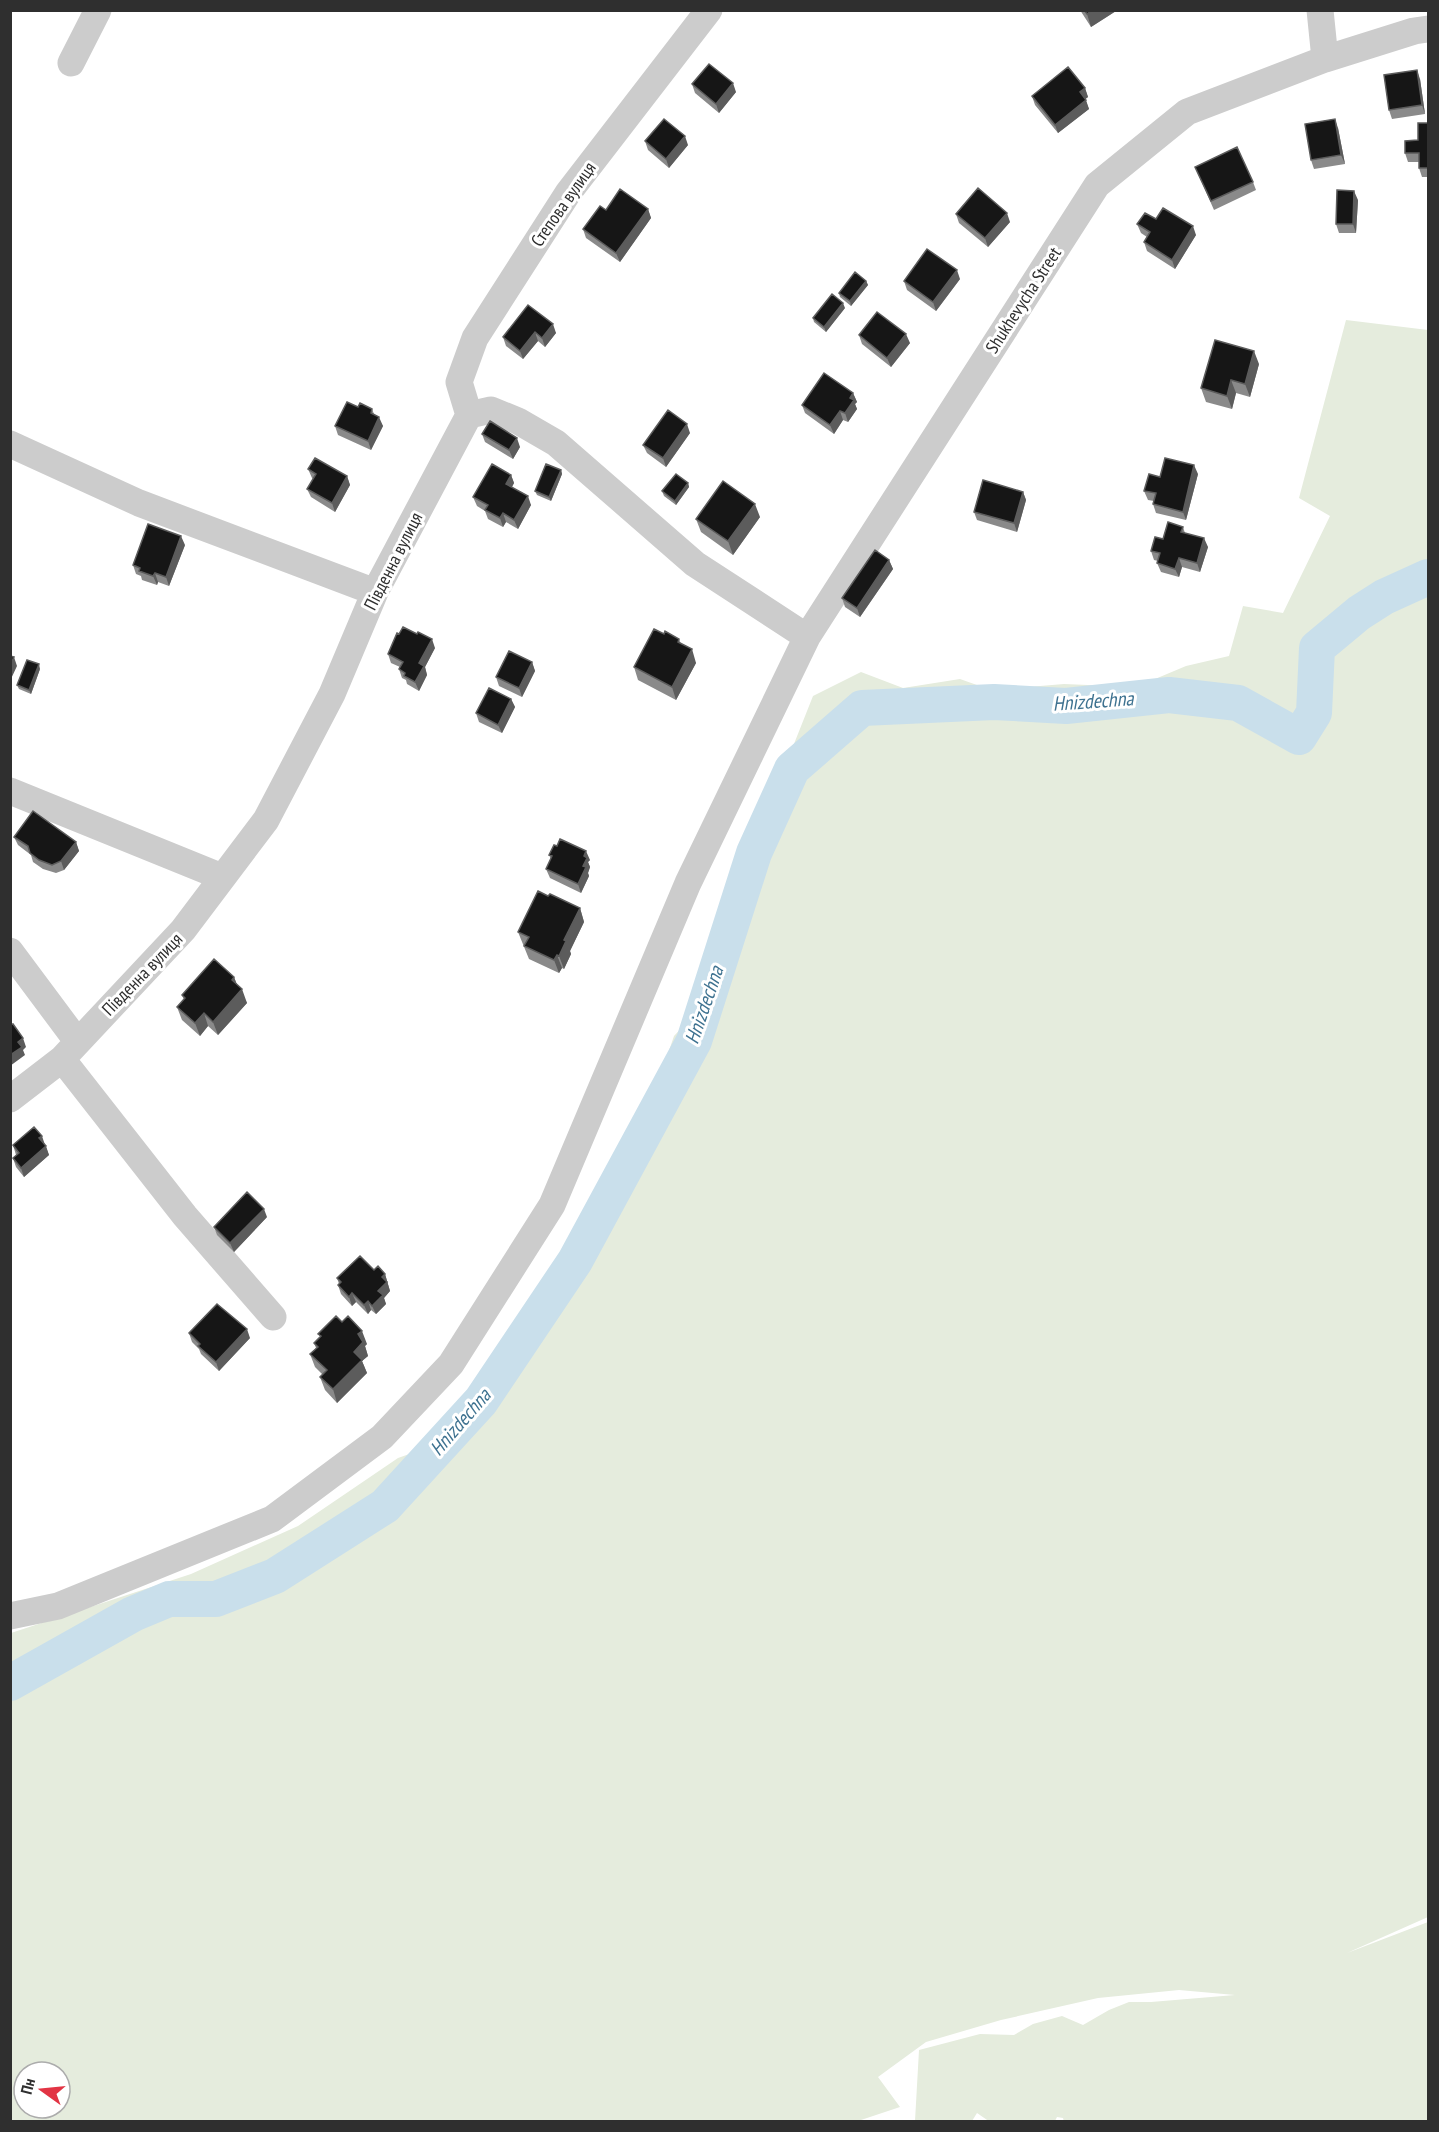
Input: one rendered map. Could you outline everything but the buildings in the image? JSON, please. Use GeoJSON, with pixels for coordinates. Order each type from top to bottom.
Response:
{"type":"FeatureCollection","features":[{"type":"Feature","properties":{"kind":"street"},"geometry":{"type":"LineString","coordinates":[[71,63],[98,10]]}},
{"type":"Feature","properties":{"kind":"street","name":"Степова вулиця"},"geometry":{"type":"LineString","coordinates":[[469,415],[459,382],[475,338],[568,193],[708,10]]}},
{"type":"Feature","properties":{"kind":"street"},"geometry":{"type":"LineString","coordinates":[[1320,10],[1325,59]]}},
{"type":"Feature","properties":{"kind":"street","name":"Shukhevycha Street"},"geometry":{"type":"LineString","coordinates":[[10,1616],[58,1606],[272,1520],[382,1437],[451,1364],[552,1205],[688,883],[807,637],[1097,185],[1187,112],[1325,59],[1414,31],[1428,29]]}},
{"type":"Feature","properties":{"kind":"street"},"geometry":{"type":"LineString","coordinates":[[469,415],[491,410],[518,421],[556,443],[695,564],[807,637]]}},
{"type":"Feature","properties":{"kind":"street","name":"Південна вулиця"},"geometry":{"type":"LineString","coordinates":[[10,1099],[70,1050],[183,930],[266,819],[332,693],[375,592],[469,415]]}},
{"type":"Feature","properties":{"kind":"street"},"geometry":{"type":"LineString","coordinates":[[10,444],[139,503],[375,592]]}},
{"type":"Feature","properties":{"kind":"street"},"geometry":{"type":"LineString","coordinates":[[10,791],[222,878]]}},
{"type":"Feature","properties":{"kind":"street"},"geometry":{"type":"LineString","coordinates":[[10,951],[70,1050],[185,1216],[273,1317]]}},
{"type":"Feature","properties":{"kind":"green space"},"geometry":{"type":"Polygon","coordinates":[[[1346,320],[1428,330],[1428,1917],[1347,1953],[1428,1922],[1428,2121],[1064,2122],[1063,2118],[1057,2117],[1055,2121],[990,2122],[977,2113],[972,2121],[915,2121],[919,2050],[980,2034],[1014,2035],[1033,2024],[1062,2016],[1083,2025],[1129,2002],[1235,1995],[1179,1990],[1098,1998],[1001,2020],[926,2042],[878,2077],[900,2107],[858,2121],[11,2122],[11,1633],[191,1574],[298,1526],[398,1458],[463,1435],[542,1340],[632,1188],[655,1133],[660,1077],[674,1036],[714,993],[726,946],[722,918],[764,871],[765,817],[813,696],[861,672],[903,688],[960,679],[991,690],[1064,684],[1136,687],[1186,666],[1229,656],[1243,606],[1283,613],[1330,516],[1299,498],[1346,320]]]}},
{"type":"Feature","properties":{"kind":"waterway","name":"Hnizdechna"},"geometry":{"type":"LineString","coordinates":[[10,1683],[133,1614],[169,1599],[216,1599],[275,1576],[385,1506],[481,1401],[575,1261],[694,1041],[754,853],[792,769],[862,708],[994,702],[1066,706],[1169,695],[1238,703],[1299,737],[1314,713],[1317,648],[1359,613],[1384,597],[1428,577]]}}]}
